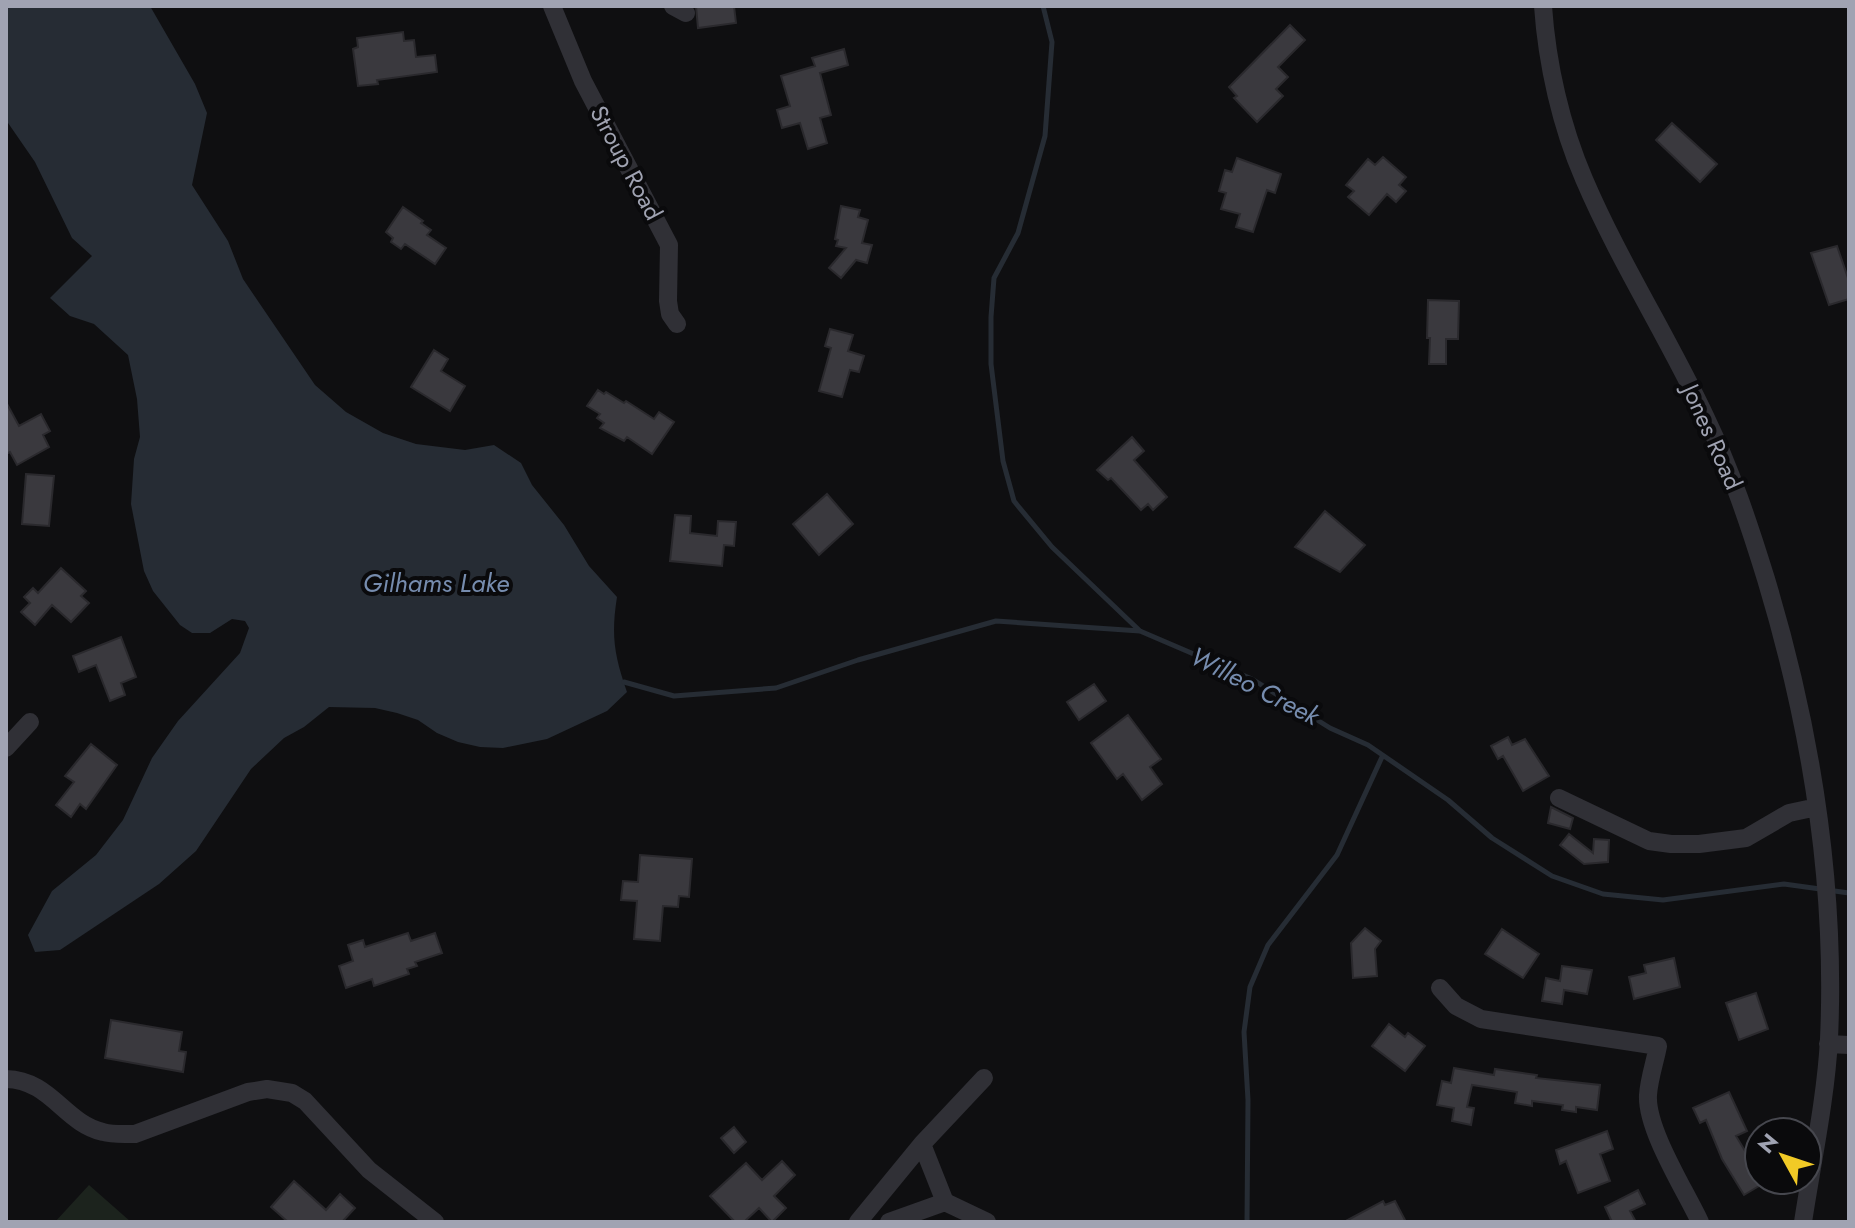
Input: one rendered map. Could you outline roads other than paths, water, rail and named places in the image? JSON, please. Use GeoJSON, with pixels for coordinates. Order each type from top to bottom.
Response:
{"type":"FeatureCollection","features":[{"type":"Feature","properties":{"kind":"street","name":"Stroup Road"},"geometry":{"type":"LineString","coordinates":[[552,6],[583,81],[669,245],[668,301],[670,314],[677,324]]}},
{"type":"Feature","properties":{"kind":"street","name":"Jones Road"},"geometry":{"type":"LineString","coordinates":[[1543,6],[1557,95],[1583,177],[1706,418],[1752,534],[1795,687],[1817,807],[1828,930],[1828,1044],[1803,1222]]}},
{"type":"Feature","properties":{"kind":"street"},"geometry":{"type":"LineString","coordinates":[[6,748],[30,722]]}},
{"type":"Feature","properties":{"kind":"street"},"geometry":{"type":"LineString","coordinates":[[1559,798],[1649,841],[1671,844],[1746,838],[1789,813],[1817,807]]}},
{"type":"Feature","properties":{"kind":"street"},"geometry":{"type":"LineString","coordinates":[[1440,988],[1456,1006],[1481,1019],[1658,1046],[1648,1096],[1650,1115],[1700,1222]]}},
{"type":"Feature","properties":{"kind":"street"},"geometry":{"type":"LineString","coordinates":[[1828,1044],[1849,1045]]}},
{"type":"Feature","properties":{"kind":"street"},"geometry":{"type":"LineString","coordinates":[[858,1222],[922,1144],[984,1078]]}},
{"type":"Feature","properties":{"kind":"street"},"geometry":{"type":"LineString","coordinates":[[6,1079],[37,1086],[87,1126],[118,1134],[135,1134],[248,1092],[267,1089],[292,1093],[317,1112],[369,1170],[435,1222]]}},
{"type":"Feature","properties":{"kind":"street"},"geometry":{"type":"LineString","coordinates":[[922,1144],[945,1202],[987,1222]]}},
{"type":"Feature","properties":{"kind":"street"},"geometry":{"type":"LineString","coordinates":[[889,1222],[945,1202]]}},
{"type":"Feature","properties":{"kind":"water","name":"Gilhams Lake"},"geometry":{"type":"Polygon","coordinates":[[[6,6],[150,6],[195,84],[207,113],[192,185],[228,241],[243,279],[315,385],[346,412],[383,433],[416,444],[465,450],[494,445],[521,463],[532,485],[564,525],[589,566],[617,597],[615,645],[627,692],[607,711],[547,739],[503,748],[458,742],[418,720],[397,713],[375,708],[329,707],[284,738],[251,769],[196,851],[159,884],[60,950],[35,952],[28,935],[52,891],[96,855],[123,820],[152,758],[178,721],[240,653],[249,628],[245,621],[232,619],[210,633],[192,633],[180,625],[153,591],[144,571],[131,504],[134,459],[140,437],[137,399],[128,355],[94,324],[70,316],[50,298],[92,256],[72,238],[35,162],[6,120],[6,6]]]}},
{"type":"Feature","properties":{"kind":"waterway"},"geometry":{"type":"LineString","coordinates":[[1043,6],[1052,42],[1045,136],[1018,233],[994,278],[991,364],[1003,461],[1018,506],[1052,547],[1140,631]]}},
{"type":"Feature","properties":{"kind":"waterway","name":"Willeo Creek"},"geometry":{"type":"LineString","coordinates":[[624,682],[674,696],[776,688],[858,660],[996,621],[1140,631],[1252,679],[1330,728],[1368,745],[1448,800],[1492,838],[1552,876],[1603,894],[1663,900],[1784,884],[1849,893]]}},
{"type":"Feature","properties":{"kind":"waterway"},"geometry":{"type":"LineString","coordinates":[[1247,1222],[1248,1100],[1244,1032],[1250,987],[1268,945],[1337,855],[1382,757]]}}]}
